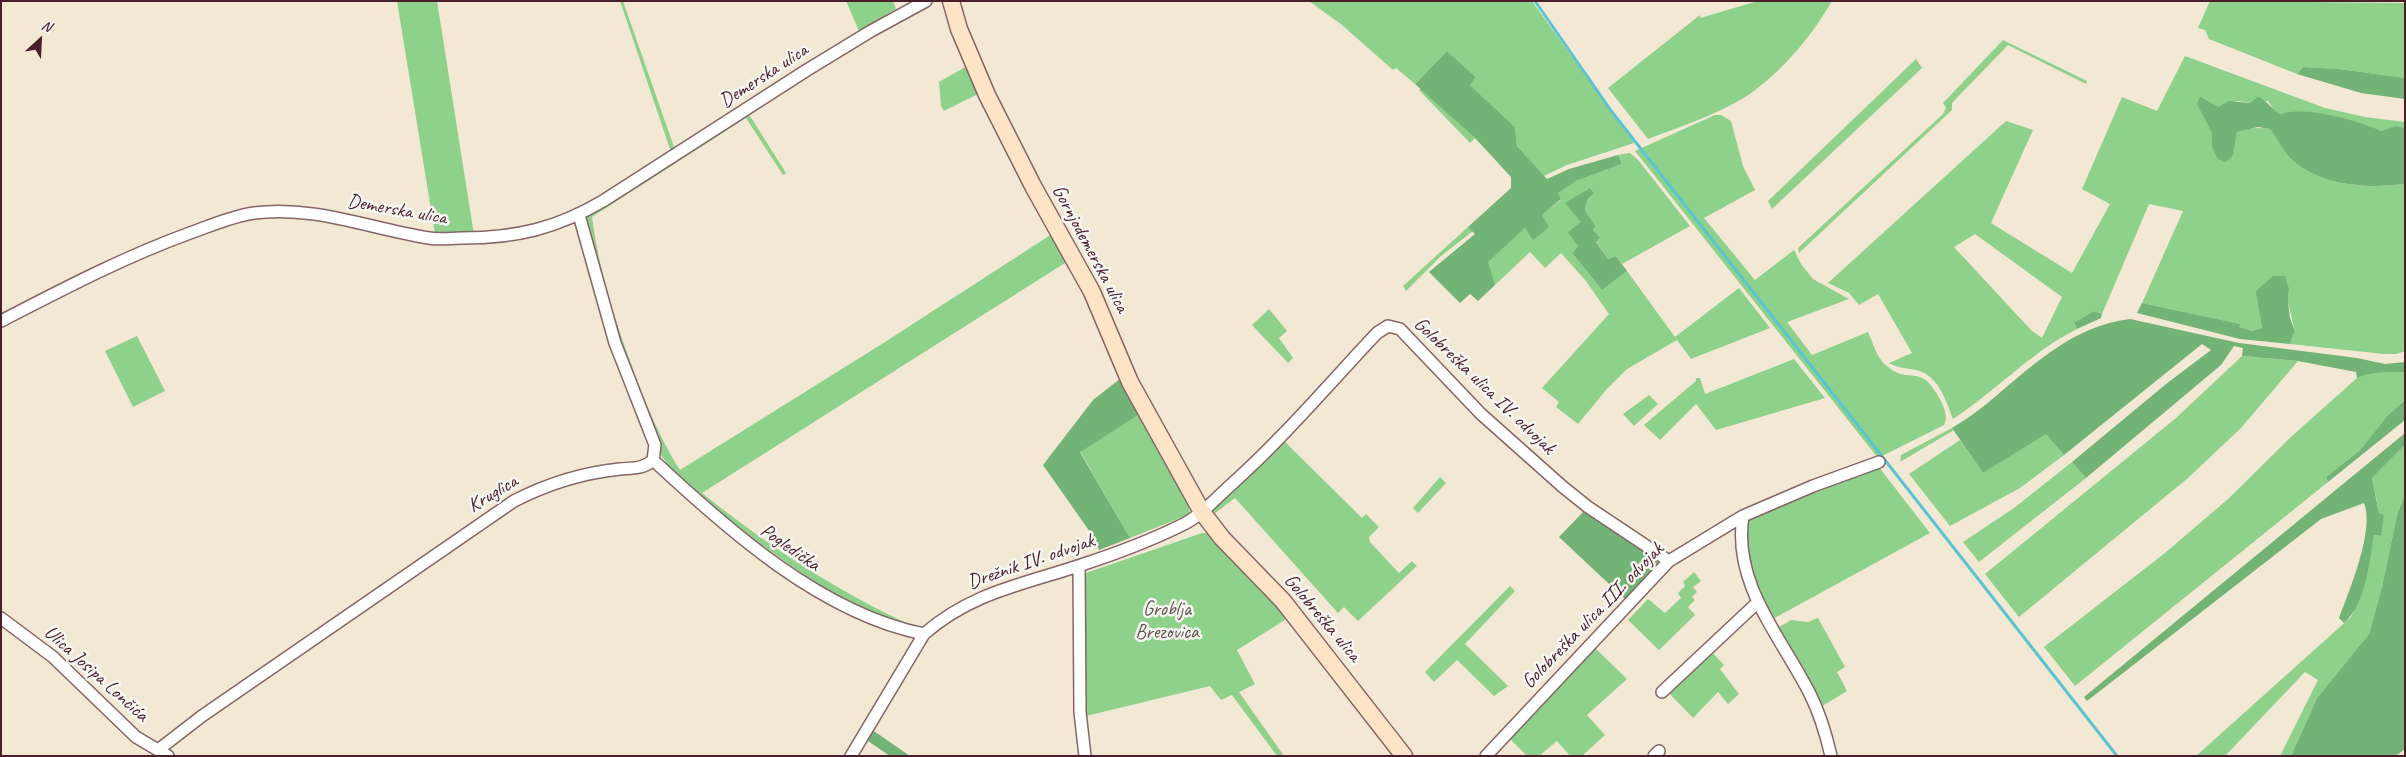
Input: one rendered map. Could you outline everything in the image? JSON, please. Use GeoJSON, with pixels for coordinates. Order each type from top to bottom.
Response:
{"type":"FeatureCollection","features":[{"type":"Feature","properties":{"kind":"street","name":"Demerska ulica"},"geometry":{"type":"LineString","coordinates":[[1,321],[142,251],[221,222],[253,213],[280,212],[319,215],[431,239],[512,236],[536,231],[580,215],[823,60],[926,1]]}},
{"type":"Feature","properties":{"kind":"street","name":"Gornjodemerska ulica"},"geometry":{"type":"LineString","coordinates":[[951,1],[960,29],[987,95],[1033,186],[1092,292],[1130,382],[1202,512]]}},
{"type":"Feature","properties":{"kind":"street"},"geometry":{"type":"LineString","coordinates":[[580,215],[615,343],[655,445],[653,460]]}},
{"type":"Feature","properties":{"kind":"street","name":"Golobreška ulica IV. odvojak"},"geometry":{"type":"LineString","coordinates":[[1202,512],[1286,433],[1377,333],[1383,328],[1393,326],[1400,329],[1481,414],[1563,487],[1588,507],[1669,560]]}},
{"type":"Feature","properties":{"kind":"street","name":"Pogledička"},"geometry":{"type":"LineString","coordinates":[[653,460],[731,529],[813,588],[865,617],[897,629],[924,634]]}},
{"type":"Feature","properties":{"kind":"street","name":"Kruglica"},"geometry":{"type":"LineString","coordinates":[[163,753],[202,716],[514,501],[569,477],[589,472],[641,468],[653,460]]}},
{"type":"Feature","properties":{"kind":"street","name":"Golobreška ulica III. odvojak"},"geometry":{"type":"LineString","coordinates":[[1486,756],[1669,560],[1743,516],[1812,486],[1879,462]]}},
{"type":"Feature","properties":{"kind":"street","name":"Drežnik IV. odvojak"},"geometry":{"type":"LineString","coordinates":[[851,756],[924,634],[941,619],[970,602],[999,590],[1079,566],[1185,524],[1202,512]]}},
{"type":"Feature","properties":{"kind":"street","name":"Golobreška ulica"},"geometry":{"type":"LineString","coordinates":[[1202,512],[1222,538],[1283,601],[1404,756]]}},
{"type":"Feature","properties":{"kind":"street"},"geometry":{"type":"LineString","coordinates":[[1743,516],[1741,547],[1747,573],[1758,602],[1810,693],[1826,733],[1831,756]]}},
{"type":"Feature","properties":{"kind":"street"},"geometry":{"type":"LineString","coordinates":[[1079,566],[1080,712],[1085,756]]}},
{"type":"Feature","properties":{"kind":"street"},"geometry":{"type":"LineString","coordinates":[[1662,692],[1758,602]]}},
{"type":"Feature","properties":{"kind":"street","name":"Ulica Josipa Lončića"},"geometry":{"type":"LineString","coordinates":[[1,618],[53,657],[136,737],[163,753]]}},
{"type":"Feature","properties":{"kind":"green space"},"geometry":{"type":"Polygon","coordinates":[[[397,1],[437,1],[474,235],[435,234],[397,1]]]}},
{"type":"Feature","properties":{"kind":"green space"},"geometry":{"type":"Polygon","coordinates":[[[620,1],[623,1],[675,150],[671,152],[620,1]]]}},
{"type":"Feature","properties":{"kind":"green space"},"geometry":{"type":"Polygon","coordinates":[[[846,1],[893,1],[896,9],[887,14],[888,16],[859,31],[846,1]]]}},
{"type":"Feature","properties":{"kind":"green space"},"geometry":{"type":"Polygon","coordinates":[[[1309,1],[1532,1],[1634,143],[1567,165],[1544,176],[1517,146],[1515,127],[1470,85],[1476,77],[1447,51],[1415,84],[1396,68],[1393,70],[1342,25],[1309,1]]]}},
{"type":"Feature","properties":{"kind":"green space"},"geometry":{"type":"Polygon","coordinates":[[[1758,1],[1832,1],[1798,49],[1778,71],[1755,90],[1718,112],[1648,139],[1608,88],[1700,15],[1700,18],[1758,1]]]}},
{"type":"Feature","properties":{"kind":"green space"},"geometry":{"type":"Polygon","coordinates":[[[2210,1],[2405,3],[2405,78],[2339,69],[2303,67],[2297,74],[2209,39],[2205,30],[2198,28],[2210,1]]]}},
{"type":"Feature","properties":{"kind":"green space"},"geometry":{"type":"Polygon","coordinates":[[[2003,40],[2087,81],[2086,84],[2008,45],[1952,103],[1952,110],[1799,253],[1798,248],[1943,114],[1946,108],[1943,103],[2003,40]]]}},
{"type":"Feature","properties":{"kind":"green space"},"geometry":{"type":"Polygon","coordinates":[[[1447,51],[1476,77],[1470,85],[1515,127],[1517,146],[1547,179],[1569,169],[1618,155],[1622,164],[1576,181],[1558,193],[1561,199],[1542,215],[1549,227],[1533,240],[1525,228],[1488,262],[1495,285],[1478,301],[1470,294],[1460,303],[1429,272],[1475,234],[1468,227],[1511,188],[1511,177],[1475,138],[1415,84],[1447,51]]]}},
{"type":"Feature","properties":{"kind":"green space"},"geometry":{"type":"Polygon","coordinates":[[[2185,56],[2325,108],[2365,117],[2405,122],[2405,128],[2395,126],[2382,131],[2346,119],[2316,113],[2290,112],[2281,114],[2275,111],[2268,101],[2250,103],[2237,101],[2219,107],[2198,104],[2213,133],[2212,146],[2235,140],[2237,132],[2257,128],[2270,129],[2290,158],[2315,175],[2329,180],[2360,185],[2405,184],[2405,351],[2397,354],[2384,354],[2290,344],[2295,331],[2288,303],[2289,289],[2259,308],[2262,328],[2254,331],[2239,327],[2239,324],[2142,303],[2183,211],[2149,204],[2102,314],[2094,311],[2074,324],[2077,329],[2044,349],[1953,419],[1940,389],[1930,377],[1916,370],[1889,363],[1912,353],[1878,294],[1859,305],[1849,293],[1828,283],[2006,121],[2033,130],[1991,223],[2072,273],[2110,204],[2082,189],[2122,97],[2157,111],[2185,56]],[[1975,234],[1954,247],[2031,330],[2042,338],[2062,297],[1975,234]]]}},
{"type":"Feature","properties":{"kind":"green space"},"geometry":{"type":"Polygon","coordinates":[[[1916,59],[1922,68],[1772,209],[1768,201],[1916,59]]]}},
{"type":"Feature","properties":{"kind":"green space"},"geometry":{"type":"Polygon","coordinates":[[[967,66],[980,93],[944,111],[941,106],[939,82],[967,66]]]}},
{"type":"Feature","properties":{"kind":"green space"},"geometry":{"type":"Polygon","coordinates":[[[2303,67],[2339,69],[2405,78],[2405,99],[2361,93],[2297,74],[2303,67]]]}},
{"type":"Feature","properties":{"kind":"green space"},"geometry":{"type":"Polygon","coordinates":[[[1421,88],[1475,138],[1470,143],[1419,90],[1421,88]]]}},
{"type":"Feature","properties":{"kind":"green space"},"geometry":{"type":"Polygon","coordinates":[[[2200,97],[2219,107],[2228,101],[2250,103],[2258,97],[2281,114],[2302,111],[2331,115],[2381,131],[2395,126],[2405,128],[2405,184],[2360,185],[2329,180],[2315,175],[2290,158],[2270,129],[2258,127],[2237,132],[2233,155],[2226,162],[2218,159],[2212,146],[2212,133],[2197,104],[2200,97]]]}},
{"type":"Feature","properties":{"kind":"green space"},"geometry":{"type":"Polygon","coordinates":[[[745,115],[750,116],[786,173],[783,175],[746,118],[592,217],[603,275],[626,350],[654,421],[680,470],[885,342],[1052,234],[1068,261],[702,493],[801,565],[881,611],[909,624],[907,628],[839,599],[733,525],[674,474],[661,455],[618,343],[587,229],[586,217],[745,115]]]}},
{"type":"Feature","properties":{"kind":"green space"},"geometry":{"type":"Polygon","coordinates":[[[1715,115],[1721,115],[1731,121],[1743,166],[1755,190],[1704,218],[1755,280],[1794,250],[1801,264],[1813,279],[1849,299],[1787,322],[1812,355],[1868,332],[1878,355],[1884,363],[1895,372],[1921,377],[1928,382],[1942,403],[1946,417],[1944,425],[1878,458],[1635,151],[1715,115]]]}},
{"type":"Feature","properties":{"kind":"green space"},"geometry":{"type":"Polygon","coordinates":[[[1630,153],[1639,161],[1690,226],[1622,264],[1616,256],[1608,259],[1596,241],[1600,239],[1593,230],[1596,227],[1585,211],[1578,246],[1572,253],[1602,290],[1627,271],[1675,337],[1739,288],[1770,328],[1691,359],[1677,340],[1627,369],[1606,390],[1578,424],[1556,407],[1559,402],[1542,388],[1609,314],[1586,281],[1561,253],[1545,268],[1530,252],[1495,285],[1487,262],[1525,228],[1549,227],[1541,215],[1561,200],[1557,193],[1576,181],[1622,164],[1618,155],[1630,153]],[[1590,188],[1587,202],[1594,193],[1590,188]]]}},
{"type":"Feature","properties":{"kind":"green space"},"geometry":{"type":"Polygon","coordinates":[[[1590,188],[1594,193],[1587,201],[1585,210],[1596,227],[1593,230],[1600,238],[1596,242],[1608,259],[1616,256],[1627,271],[1602,290],[1572,253],[1578,246],[1568,232],[1581,222],[1565,203],[1590,188]]]}},
{"type":"Feature","properties":{"kind":"green space"},"geometry":{"type":"Polygon","coordinates":[[[1468,227],[1473,231],[1441,256],[1406,291],[1403,286],[1468,227]]]}},
{"type":"Feature","properties":{"kind":"green space"},"geometry":{"type":"Polygon","coordinates":[[[2273,276],[2285,276],[2289,289],[2290,318],[2295,331],[2290,344],[2240,339],[2137,313],[2142,303],[2240,324],[2239,327],[2253,331],[2262,328],[2256,291],[2273,276]]]}},
{"type":"Feature","properties":{"kind":"green space"},"geometry":{"type":"Polygon","coordinates":[[[1269,309],[1287,331],[1279,338],[1293,358],[1288,363],[1252,325],[1269,309]]]}},
{"type":"Feature","properties":{"kind":"green space"},"geometry":{"type":"Polygon","coordinates":[[[2094,311],[2102,314],[2101,318],[2077,329],[2074,323],[2094,311]]]}},
{"type":"Feature","properties":{"kind":"green space"},"geometry":{"type":"Polygon","coordinates":[[[2130,319],[2239,343],[2357,358],[2385,364],[2405,362],[2405,372],[2374,373],[2357,378],[2356,372],[2298,361],[2242,356],[2243,348],[2234,346],[2221,365],[2086,478],[2072,462],[2166,384],[2211,350],[2202,344],[2064,455],[2046,434],[1983,473],[1952,428],[1980,409],[2034,364],[2069,340],[2088,330],[2108,323],[2130,319]]]}},
{"type":"Feature","properties":{"kind":"green space"},"geometry":{"type":"Polygon","coordinates":[[[137,336],[165,391],[133,407],[105,351],[137,336]]]}},
{"type":"Feature","properties":{"kind":"green space"},"geometry":{"type":"Polygon","coordinates":[[[2242,356],[2298,361],[2241,428],[2188,478],[2019,617],[1985,574],[2176,418],[2242,356]]]}},
{"type":"Feature","properties":{"kind":"green space"},"geometry":{"type":"Polygon","coordinates":[[[1794,359],[1825,398],[1716,430],[1696,404],[1660,440],[1644,425],[1696,381],[1696,378],[1700,378],[1705,394],[1794,359]]]}},
{"type":"Feature","properties":{"kind":"green space"},"geometry":{"type":"Polygon","coordinates":[[[2384,371],[2405,372],[2405,400],[2388,415],[2359,451],[2326,477],[2328,482],[2075,686],[2044,647],[2165,553],[2228,499],[2292,436],[2357,378],[2365,374],[2384,371]]]}},
{"type":"Feature","properties":{"kind":"green space"},"geometry":{"type":"Polygon","coordinates":[[[1121,378],[1140,414],[1080,452],[1130,538],[1099,550],[1090,532],[1043,465],[1093,400],[1121,378]]]}},
{"type":"Feature","properties":{"kind":"green space"},"geometry":{"type":"Polygon","coordinates":[[[1649,395],[1658,404],[1634,426],[1623,414],[1649,395]]]}},
{"type":"Feature","properties":{"kind":"green space"},"geometry":{"type":"Polygon","coordinates":[[[2405,400],[2405,420],[2328,482],[2326,477],[2359,451],[2388,415],[2405,400]]]}},
{"type":"Feature","properties":{"kind":"green space"},"geometry":{"type":"Polygon","coordinates":[[[1140,414],[1190,504],[1189,513],[1185,516],[1130,538],[1080,451],[1140,414]]]}},
{"type":"Feature","properties":{"kind":"green space"},"geometry":{"type":"Polygon","coordinates":[[[1952,428],[1954,430],[1900,462],[1901,455],[1952,428]]]}},
{"type":"Feature","properties":{"kind":"green space"},"geometry":{"type":"Polygon","coordinates":[[[2046,433],[2064,455],[2020,488],[1950,526],[1909,474],[1960,440],[1983,473],[2046,433]]]}},
{"type":"Feature","properties":{"kind":"green space"},"geometry":{"type":"Polygon","coordinates":[[[2405,433],[2405,445],[2372,478],[2379,513],[2384,515],[2381,536],[2374,535],[2362,594],[2351,615],[2344,623],[2339,618],[2364,544],[2366,515],[2364,503],[2321,519],[2087,701],[2084,697],[2405,433]]]}},
{"type":"Feature","properties":{"kind":"green space"},"geometry":{"type":"Polygon","coordinates":[[[1283,440],[1362,518],[1366,514],[1379,527],[1369,537],[1370,542],[1399,573],[1412,561],[1417,566],[1358,621],[1344,607],[1338,613],[1235,498],[1214,514],[1210,509],[1283,440]]]}},
{"type":"Feature","properties":{"kind":"green space"},"geometry":{"type":"Polygon","coordinates":[[[2405,445],[2405,494],[2397,515],[2382,587],[2369,634],[2317,698],[2291,756],[2280,756],[2318,680],[2305,672],[2225,756],[2196,756],[2351,617],[2363,589],[2374,535],[2381,536],[2378,506],[2372,478],[2405,445]]]}},
{"type":"Feature","properties":{"kind":"green space"},"geometry":{"type":"Polygon","coordinates":[[[2072,462],[2086,478],[1979,562],[1963,542],[2014,508],[2072,462]]]}},
{"type":"Feature","properties":{"kind":"green space"},"geometry":{"type":"Polygon","coordinates":[[[1878,466],[1930,533],[1771,620],[1750,569],[1745,520],[1754,514],[1878,466]]]}},
{"type":"Feature","properties":{"kind":"green space"},"geometry":{"type":"Polygon","coordinates":[[[1440,477],[1446,483],[1418,513],[1413,508],[1440,477]]]}},
{"type":"Feature","properties":{"kind":"green space"},"geometry":{"type":"Polygon","coordinates":[[[2405,494],[2405,749],[2396,756],[2291,756],[2317,698],[2369,634],[2382,587],[2397,515],[2405,494]]]}},
{"type":"Feature","properties":{"kind":"green space"},"geometry":{"type":"Polygon","coordinates":[[[1586,509],[1659,559],[1656,569],[1625,599],[1559,537],[1586,509]]]}},
{"type":"Feature","properties":{"kind":"green space","name":"Groblja Brezovica"},"geometry":{"type":"Polygon","coordinates":[[[1202,533],[1207,533],[1288,618],[1237,650],[1255,684],[1239,692],[1284,756],[1277,756],[1232,695],[1221,700],[1210,686],[1086,716],[1086,573],[1202,533]]]}},
{"type":"Feature","properties":{"kind":"green space"},"geometry":{"type":"Polygon","coordinates":[[[1694,572],[1701,581],[1693,587],[1697,592],[1692,597],[1695,600],[1688,607],[1695,615],[1659,650],[1628,620],[1648,599],[1665,613],[1681,598],[1678,593],[1685,586],[1683,582],[1694,572]]]}},
{"type":"Feature","properties":{"kind":"green space"},"geometry":{"type":"Polygon","coordinates":[[[1510,586],[1515,591],[1465,644],[1508,686],[1494,696],[1457,660],[1434,682],[1425,672],[1510,586]]]}},
{"type":"Feature","properties":{"kind":"green space"},"geometry":{"type":"Polygon","coordinates":[[[1818,618],[1845,667],[1837,672],[1847,691],[1819,708],[1776,629],[1791,620],[1808,622],[1818,618]]]}},
{"type":"Feature","properties":{"kind":"green space"},"geometry":{"type":"Polygon","coordinates":[[[1593,646],[1627,679],[1587,715],[1605,735],[1582,756],[1570,756],[1557,741],[1539,756],[1527,756],[1508,737],[1593,646]]]}},
{"type":"Feature","properties":{"kind":"green space"},"geometry":{"type":"Polygon","coordinates":[[[1710,650],[1724,665],[1720,669],[1739,694],[1728,704],[1718,692],[1693,718],[1667,691],[1710,650]]]}},
{"type":"Feature","properties":{"kind":"green space"},"geometry":{"type":"Polygon","coordinates":[[[871,729],[910,756],[890,756],[865,739],[871,729]]]}},
{"type":"Feature","properties":{"kind":"waterway"},"geometry":{"type":"LineString","coordinates":[[1535,1],[1612,112],[2117,756]]}}]}
